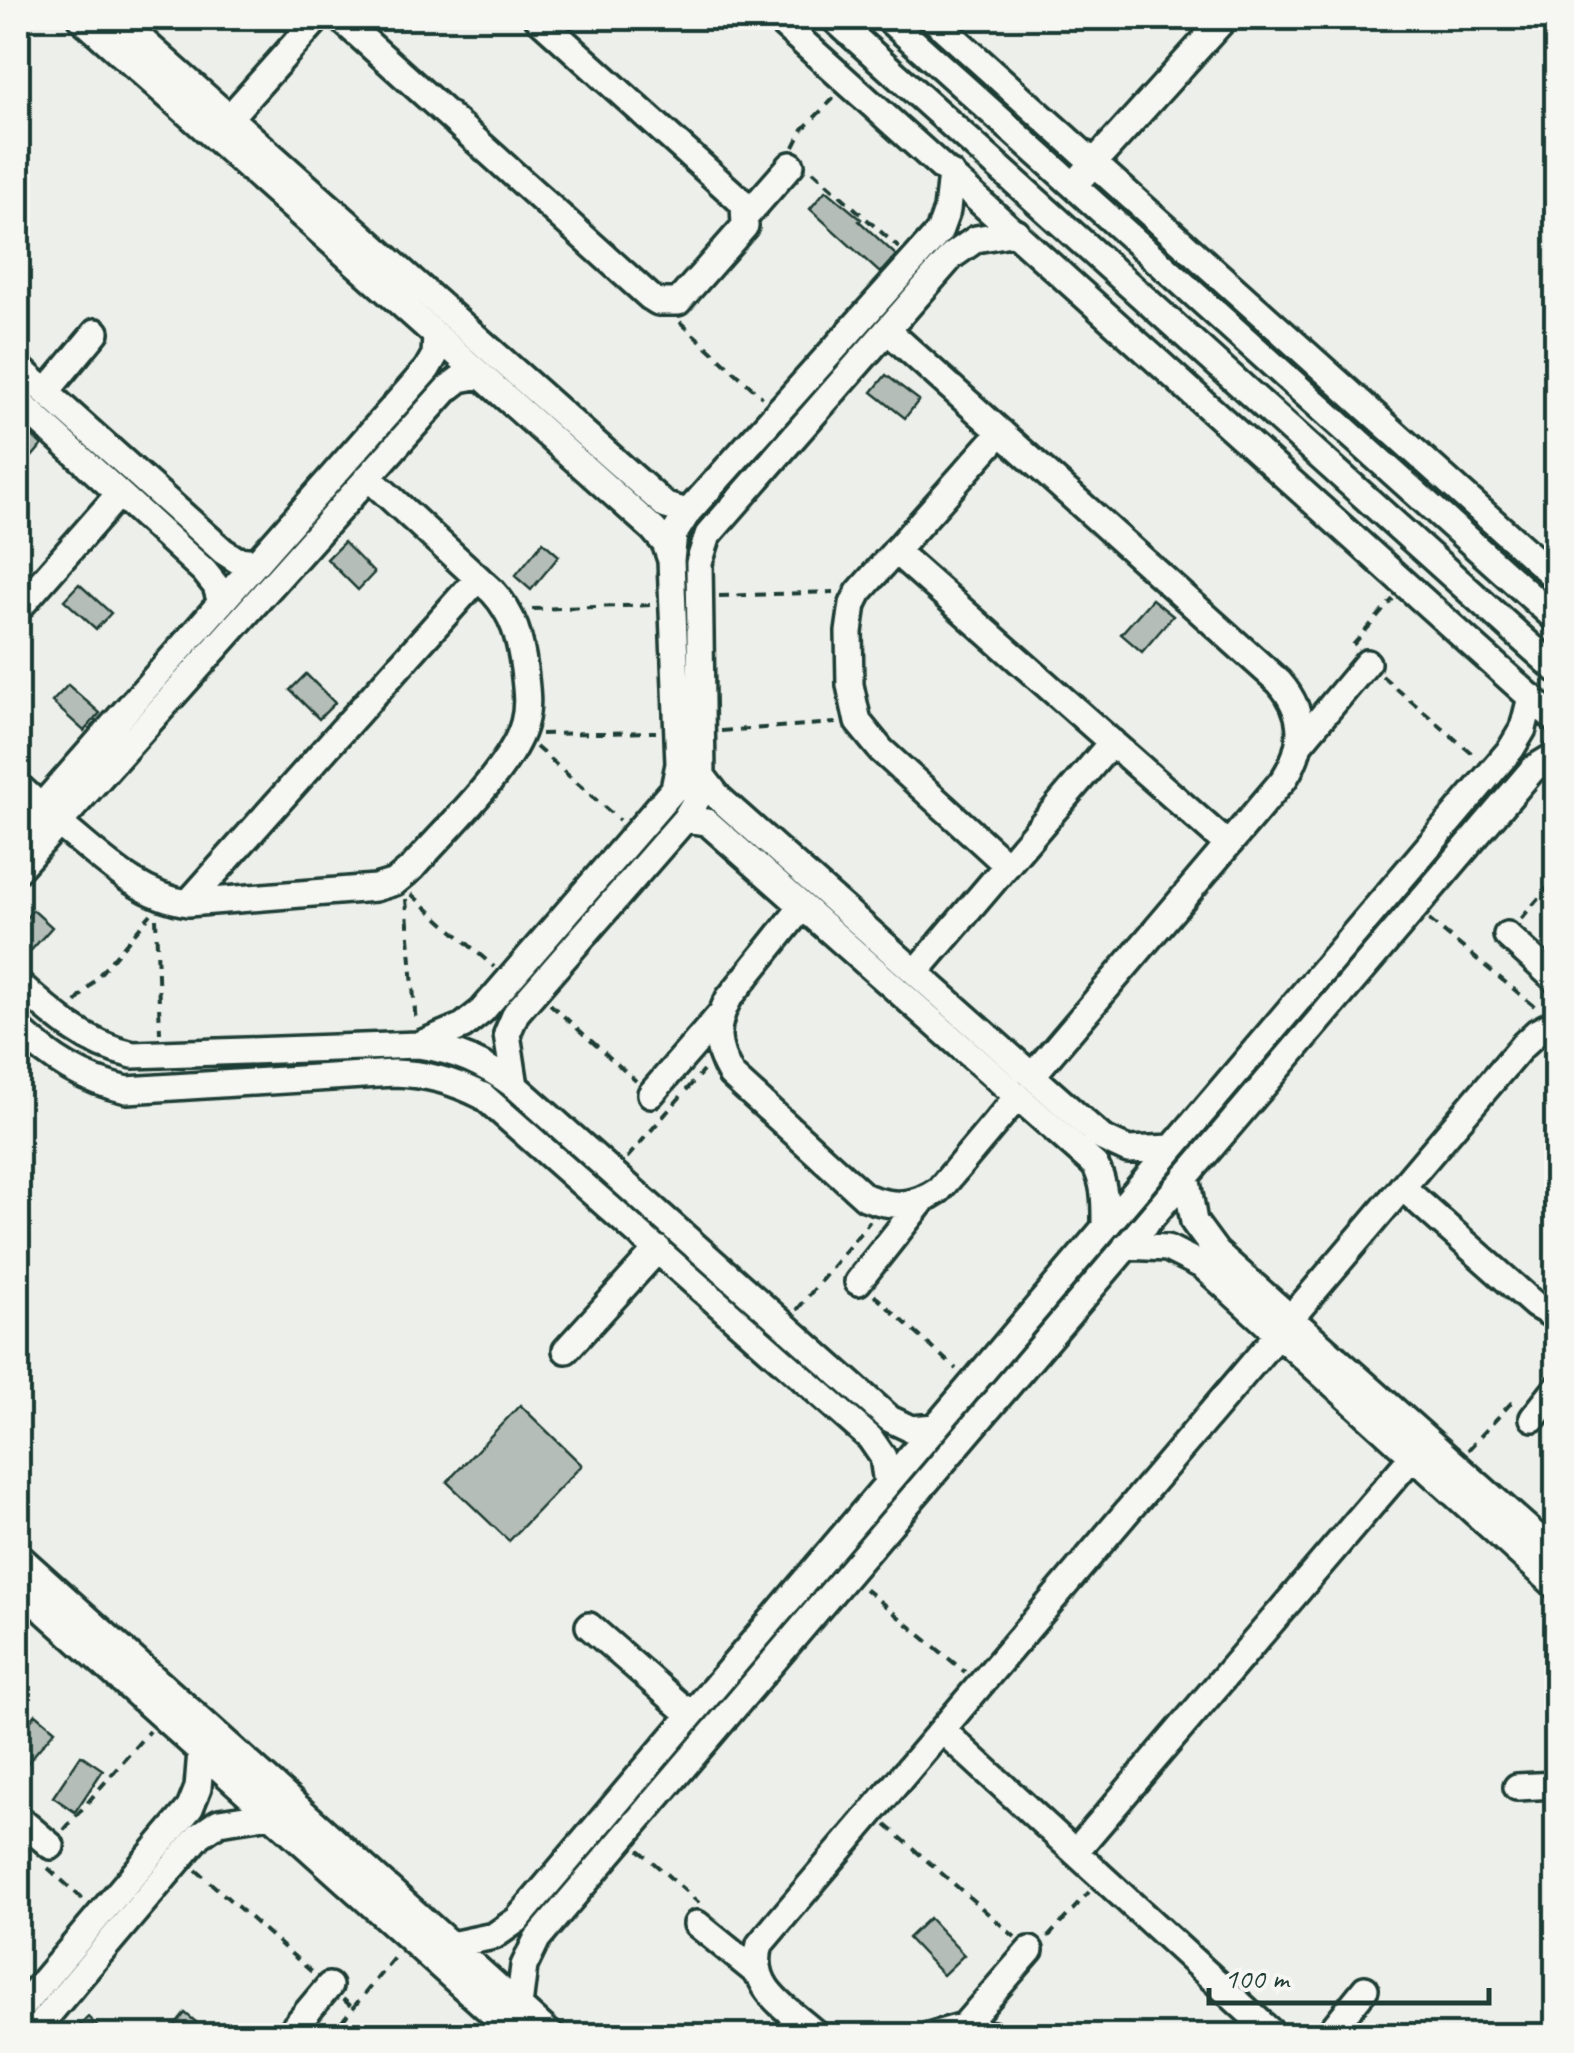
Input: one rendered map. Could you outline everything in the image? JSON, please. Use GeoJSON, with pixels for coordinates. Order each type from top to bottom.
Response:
{"type":"FeatureCollection","features":[{"type":"Feature","properties":{"kind":"street"},"geometry":{"type":"LineString","coordinates":[[81,18],[230,118],[666,506],[688,512]]}},
{"type":"Feature","properties":{"kind":"street"},"geometry":{"type":"LineString","coordinates":[[117,18],[165,76],[436,335],[653,529],[671,560]]}},
{"type":"Feature","properties":{"kind":"street"},"geometry":{"type":"LineString","coordinates":[[230,118],[318,18]]}},
{"type":"Feature","properties":{"kind":"street"},"geometry":{"type":"LineString","coordinates":[[340,18],[658,302],[678,302],[686,296],[739,234],[747,215],[791,165]]}},
{"type":"Feature","properties":{"kind":"street"},"geometry":{"type":"LineString","coordinates":[[538,18],[738,196],[747,215]]}},
{"type":"Feature","properties":{"kind":"street"},"geometry":{"type":"LineString","coordinates":[[776,18],[1556,720]]}},
{"type":"Feature","properties":{"kind":"street"},"geometry":{"type":"LineString","coordinates":[[833,18],[1556,669]]}},
{"type":"Feature","properties":{"kind":"street"},"geometry":{"type":"LineString","coordinates":[[887,18],[1556,618]]}},
{"type":"Feature","properties":{"kind":"street"},"geometry":{"type":"LineString","coordinates":[[932,18],[1556,578]]}},
{"type":"Feature","properties":{"kind":"street"},"geometry":{"type":"LineString","coordinates":[[1050,212],[1225,18]]}},
{"type":"Feature","properties":{"kind":"street"},"geometry":{"type":"LineString","coordinates":[[951,174],[945,222],[688,512],[674,534],[672,604],[690,732],[702,776],[719,798],[916,972],[1025,1086]]}},
{"type":"Feature","properties":{"kind":"street"},"geometry":{"type":"LineString","coordinates":[[418,1045],[473,1020],[674,789],[690,732],[700,553],[708,534],[959,249],[976,239],[1016,232]]}},
{"type":"Feature","properties":{"kind":"street"},"geometry":{"type":"LineString","coordinates":[[887,330],[1279,682],[1297,709],[1301,742]]}},
{"type":"Feature","properties":{"kind":"street"},"geometry":{"type":"LineString","coordinates":[[46,392],[96,332]]}},
{"type":"Feature","properties":{"kind":"street"},"geometry":{"type":"LineString","coordinates":[[18,869],[50,815],[221,603],[432,363],[436,335]]}},
{"type":"Feature","properties":{"kind":"street"},"geometry":{"type":"LineString","coordinates":[[18,367],[222,551],[237,560],[257,562]]}},
{"type":"Feature","properties":{"kind":"street"},"geometry":{"type":"LineString","coordinates":[[18,833],[50,815],[453,384],[480,375]]}},
{"type":"Feature","properties":{"kind":"street"},"geometry":{"type":"LineString","coordinates":[[18,402],[210,578],[221,603]]}},
{"type":"Feature","properties":{"kind":"street"},"geometry":{"type":"LineString","coordinates":[[1001,432],[859,592],[849,632],[850,686],[858,722],[881,750],[1007,866]]}},
{"type":"Feature","properties":{"kind":"street"},"geometry":{"type":"LineString","coordinates":[[18,786],[139,886],[164,898],[188,902],[376,888],[396,882],[412,868],[508,759],[521,734],[526,713],[521,644],[508,610],[368,477]]}},
{"type":"Feature","properties":{"kind":"street"},"geometry":{"type":"LineString","coordinates":[[19,604],[119,494]]}},
{"type":"Feature","properties":{"kind":"street"},"geometry":{"type":"LineString","coordinates":[[895,550],[1228,845]]}},
{"type":"Feature","properties":{"kind":"street"},"geometry":{"type":"LineString","coordinates":[[188,902],[478,578]]}},
{"type":"Feature","properties":{"kind":"street"},"geometry":{"type":"LineString","coordinates":[[720,1015],[716,1034],[719,1054],[731,1075],[865,1197],[903,1206],[922,1201],[939,1190],[1284,779],[1296,762],[1301,742],[1359,655]]}},
{"type":"Feature","properties":{"kind":"street"},"geometry":{"type":"LineString","coordinates":[[451,1944],[494,1936],[516,1920],[1511,749],[1523,729],[1531,697]]}},
{"type":"Feature","properties":{"kind":"street"},"geometry":{"type":"LineString","coordinates":[[916,972],[1112,742]]}},
{"type":"Feature","properties":{"kind":"street"},"geometry":{"type":"LineString","coordinates":[[1511,749],[1532,769]]}},
{"type":"Feature","properties":{"kind":"street"},"geometry":{"type":"LineString","coordinates":[[519,2006],[524,1966],[537,1939],[1532,769],[1556,754]]}},
{"type":"Feature","properties":{"kind":"street"},"geometry":{"type":"LineString","coordinates":[[515,1086],[507,1034],[516,1013],[685,819],[697,799],[702,776]]}},
{"type":"Feature","properties":{"kind":"street"},"geometry":{"type":"LineString","coordinates":[[685,819],[706,822],[802,907],[1025,1086],[1093,1147],[1102,1178],[1106,1226]]}},
{"type":"Feature","properties":{"kind":"street"},"geometry":{"type":"LineString","coordinates":[[660,1102],[729,998],[802,907]]}},
{"type":"Feature","properties":{"kind":"street"},"geometry":{"type":"LineString","coordinates":[[1508,935],[1556,980]]}},
{"type":"Feature","properties":{"kind":"street"},"geometry":{"type":"LineString","coordinates":[[18,983],[82,1037],[106,1049],[134,1056],[418,1045],[454,1051],[487,1065],[614,1172],[890,1419],[911,1429],[935,1427]]}},
{"type":"Feature","properties":{"kind":"street"},"geometry":{"type":"LineString","coordinates":[[756,1972],[760,1944],[1522,1046],[1555,1023]]}},
{"type":"Feature","properties":{"kind":"street"},"geometry":{"type":"LineString","coordinates":[[18,1029],[69,1070],[97,1083],[128,1090],[394,1073],[425,1074],[455,1082],[495,1106],[870,1438],[883,1458],[887,1484]]}},
{"type":"Feature","properties":{"kind":"street"},"geometry":{"type":"LineString","coordinates":[[280,1051],[281,1081]]}},
{"type":"Feature","properties":{"kind":"street"},"geometry":{"type":"LineString","coordinates":[[1093,1147],[1172,1148]]}},
{"type":"Feature","properties":{"kind":"street"},"geometry":{"type":"LineString","coordinates":[[1186,1176],[1194,1222],[1210,1259],[1284,1326],[1455,1465],[1539,1549],[1556,1586]]}},
{"type":"Feature","properties":{"kind":"street"},"geometry":{"type":"LineString","coordinates":[[1402,1187],[1534,1305],[1556,1317]]}},
{"type":"Feature","properties":{"kind":"street"},"geometry":{"type":"LineString","coordinates":[[858,1282],[922,1201]]}},
{"type":"Feature","properties":{"kind":"street"},"geometry":{"type":"LineString","coordinates":[[1126,1246],[1167,1248],[1210,1259]]}},
{"type":"Feature","properties":{"kind":"street"},"geometry":{"type":"LineString","coordinates":[[566,1350],[658,1250]]}},
{"type":"Feature","properties":{"kind":"street"},"geometry":{"type":"LineString","coordinates":[[1284,1326],[1413,1456],[1539,1549]]}},
{"type":"Feature","properties":{"kind":"street"},"geometry":{"type":"LineString","coordinates":[[1002,1349],[1023,1367]]}},
{"type":"Feature","properties":{"kind":"street"},"geometry":{"type":"LineString","coordinates":[[1533,1418],[1556,1390]]}},
{"type":"Feature","properties":{"kind":"street"},"geometry":{"type":"LineString","coordinates":[[1075,1852],[1413,1456]]}},
{"type":"Feature","properties":{"kind":"street"},"geometry":{"type":"LineString","coordinates":[[18,1556],[552,2036]]}},
{"type":"Feature","properties":{"kind":"street"},"geometry":{"type":"LineString","coordinates":[[18,1588],[518,2036]]}},
{"type":"Feature","properties":{"kind":"street"},"geometry":{"type":"LineString","coordinates":[[589,1626],[691,1715]]}},
{"type":"Feature","properties":{"kind":"street"},"geometry":{"type":"LineString","coordinates":[[942,1730],[1275,2036]]}},
{"type":"Feature","properties":{"kind":"street"},"geometry":{"type":"LineString","coordinates":[[30,2036],[181,1844],[195,1798],[201,1751]]}},
{"type":"Feature","properties":{"kind":"street"},"geometry":{"type":"LineString","coordinates":[[1517,1787],[1556,1785]]}},
{"type":"Feature","properties":{"kind":"street"},"geometry":{"type":"LineString","coordinates":[[18,2011],[100,1914],[181,1844],[218,1822],[271,1814]]}},
{"type":"Feature","properties":{"kind":"street"},"geometry":{"type":"LineString","coordinates":[[18,1818],[51,1846]]}},
{"type":"Feature","properties":{"kind":"street"},"geometry":{"type":"LineString","coordinates":[[516,1920],[537,1939]]}},
{"type":"Feature","properties":{"kind":"street"},"geometry":{"type":"LineString","coordinates":[[697,1924],[756,1972],[764,1986],[818,2036]]}},
{"type":"Feature","properties":{"kind":"street"},"geometry":{"type":"LineString","coordinates":[[929,2036],[964,2026],[1030,1950]]}},
{"type":"Feature","properties":{"kind":"street"},"geometry":{"type":"LineString","coordinates":[[287,2036],[328,1986]]}},
{"type":"Feature","properties":{"kind":"street"},"geometry":{"type":"LineString","coordinates":[[1327,2036],[1365,1989]]}},
{"type":"Feature","properties":{"kind":"street"},"geometry":{"type":"LineString","coordinates":[[964,2026],[995,2036]]}},
{"type":"Feature","properties":{"kind":"path"},"geometry":{"type":"LineString","coordinates":[[849,83],[803,129],[794,146],[791,165],[802,162],[914,261]]}},
{"type":"Feature","properties":{"kind":"path"},"geometry":{"type":"LineString","coordinates":[[658,302],[778,411]]}},
{"type":"Feature","properties":{"kind":"path"},"geometry":{"type":"LineString","coordinates":[[699,596],[859,592]]}},
{"type":"Feature","properties":{"kind":"path"},"geometry":{"type":"LineString","coordinates":[[508,610],[672,604]]}},
{"type":"Feature","properties":{"kind":"path"},"geometry":{"type":"LineString","coordinates":[[1359,655],[1492,771]]}},
{"type":"Feature","properties":{"kind":"path"},"geometry":{"type":"LineString","coordinates":[[521,734],[690,732],[858,722]]}},
{"type":"Feature","properties":{"kind":"path"},"geometry":{"type":"LineString","coordinates":[[521,734],[636,835]]}},
{"type":"Feature","properties":{"kind":"path"},"geometry":{"type":"LineString","coordinates":[[418,1045],[405,889],[509,980]]}},
{"type":"Feature","properties":{"kind":"path"},"geometry":{"type":"LineString","coordinates":[[1414,907],[1555,1023]]}},
{"type":"Feature","properties":{"kind":"path"},"geometry":{"type":"LineString","coordinates":[[60,1021],[156,908],[161,1057]]}},
{"type":"Feature","properties":{"kind":"path"},"geometry":{"type":"LineString","coordinates":[[535,991],[660,1102]]}},
{"type":"Feature","properties":{"kind":"path"},"geometry":{"type":"LineString","coordinates":[[614,1172],[660,1102],[719,1054]]}},
{"type":"Feature","properties":{"kind":"path"},"geometry":{"type":"LineString","coordinates":[[785,1325],[884,1204]]}},
{"type":"Feature","properties":{"kind":"path"},"geometry":{"type":"LineString","coordinates":[[837,1262],[972,1384]]}},
{"type":"Feature","properties":{"kind":"path"},"geometry":{"type":"LineString","coordinates":[[1455,1465],[1510,1402],[1533,1418]]}},
{"type":"Feature","properties":{"kind":"path"},"geometry":{"type":"LineString","coordinates":[[847,1574],[980,1685]]}},
{"type":"Feature","properties":{"kind":"path"},"geometry":{"type":"LineString","coordinates":[[100,1914],[42,1862],[42,1856],[162,1716]]}},
{"type":"Feature","properties":{"kind":"path"},"geometry":{"type":"LineString","coordinates":[[872,1812],[1030,1950],[1038,1949],[1102,1878]]}},
{"type":"Feature","properties":{"kind":"path"},"geometry":{"type":"LineString","coordinates":[[624,1837],[698,1902],[700,1907],[693,1918],[697,1924]]}},
{"type":"Feature","properties":{"kind":"path"},"geometry":{"type":"LineString","coordinates":[[181,1844],[353,2008]]}},
{"type":"Feature","properties":{"kind":"path"},"geometry":{"type":"LineString","coordinates":[[330,2036],[410,1939]]}},
{"type":"Feature","properties":{"kind":"building"},"geometry":{"type":"Polygon","coordinates":[[[826,190],[896,255],[880,273],[810,209],[826,190]]]}},
{"type":"Feature","properties":{"kind":"building"},"geometry":{"type":"Polygon","coordinates":[[[886,375],[919,400],[905,418],[872,392],[886,375]]]}},
{"type":"Feature","properties":{"kind":"building"},"geometry":{"type":"Polygon","coordinates":[[[24,428],[42,445],[18,473],[18,436],[24,428]]]}},
{"type":"Feature","properties":{"kind":"building"},"geometry":{"type":"Polygon","coordinates":[[[344,542],[374,573],[358,590],[327,559],[344,542]]]}},
{"type":"Feature","properties":{"kind":"building"},"geometry":{"type":"Polygon","coordinates":[[[543,542],[559,556],[531,590],[515,576],[543,542]]]}},
{"type":"Feature","properties":{"kind":"building"},"geometry":{"type":"Polygon","coordinates":[[[79,584],[111,613],[96,629],[64,600],[79,584]]]}},
{"type":"Feature","properties":{"kind":"building"},"geometry":{"type":"Polygon","coordinates":[[[1152,599],[1173,616],[1142,652],[1121,634],[1152,599]]]}},
{"type":"Feature","properties":{"kind":"building"},"geometry":{"type":"Polygon","coordinates":[[[306,674],[335,703],[319,719],[290,690],[306,674]]]}},
{"type":"Feature","properties":{"kind":"building"},"geometry":{"type":"Polygon","coordinates":[[[68,685],[100,713],[84,731],[52,702],[68,685]]]}},
{"type":"Feature","properties":{"kind":"building"},"geometry":{"type":"Polygon","coordinates":[[[33,910],[52,927],[18,965],[18,927],[33,910]]]}},
{"type":"Feature","properties":{"kind":"building"},"geometry":{"type":"Polygon","coordinates":[[[520,1405],[582,1465],[509,1541],[447,1482],[520,1405]]]}},
{"type":"Feature","properties":{"kind":"building"},"geometry":{"type":"Polygon","coordinates":[[[36,1714],[55,1730],[18,1774],[18,1736],[36,1714]]]}},
{"type":"Feature","properties":{"kind":"building"},"geometry":{"type":"Polygon","coordinates":[[[81,1755],[103,1770],[75,1812],[53,1797],[81,1755]]]}},
{"type":"Feature","properties":{"kind":"building"},"geometry":{"type":"Polygon","coordinates":[[[929,1918],[964,1955],[943,1975],[908,1938],[929,1918]]]}},
{"type":"Feature","properties":{"kind":"building"},"geometry":{"type":"Polygon","coordinates":[[[185,2013],[213,2036],[167,2036],[185,2013]]]}},
{"type":"Feature","properties":{"kind":"building"},"geometry":{"type":"Polygon","coordinates":[[[88,2017],[106,2036],[70,2036],[88,2017]]]}}]}
